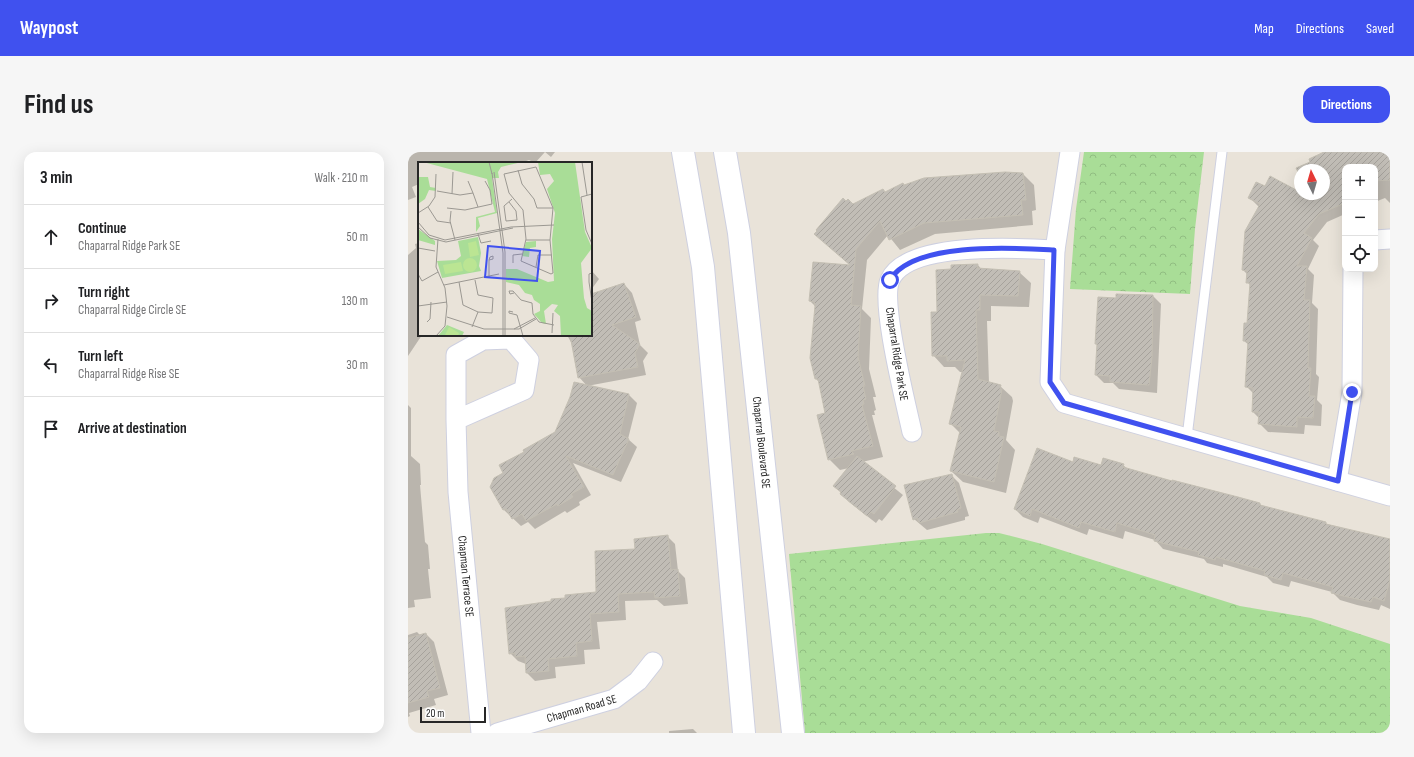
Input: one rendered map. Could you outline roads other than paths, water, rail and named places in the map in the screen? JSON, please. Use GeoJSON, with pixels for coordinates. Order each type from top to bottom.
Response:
{"type":"FeatureCollection","features":[{"type":"Feature","properties":{"kind":"main road"},"geometry":{"type":"LineString","coordinates":[[683,152],[703,267],[744,733]]}},
{"type":"Feature","properties":{"kind":"main road","name":"Chaparral Boulevard SE"},"geometry":{"type":"LineString","coordinates":[[725,152],[739,233],[793,733]]}},
{"type":"Feature","properties":{"kind":"street"},"geometry":{"type":"LineString","coordinates":[[1070,152],[1054,250],[1050,382],[1064,403],[1390,496]]}},
{"type":"Feature","properties":{"kind":"street"},"geometry":{"type":"LineString","coordinates":[[1378,240],[1390,239]]}},
{"type":"Feature","properties":{"kind":"street","name":"Chaparral Ridge Park SE"},"geometry":{"type":"LineString","coordinates":[[912,432],[902,387],[890,318],[888,290],[892,276],[913,261],[942,253],[991,248],[1054,250]]}},
{"type":"Feature","properties":{"kind":"street"},"geometry":{"type":"LineString","coordinates":[[1338,481],[1352,392],[1353,272]]}},
{"type":"Feature","properties":{"kind":"street","name":"Chapman Terrace SE"},"geometry":{"type":"LineString","coordinates":[[456,420],[524,390],[529,360],[511,339],[482,340],[456,355],[456,420],[458,492],[481,733]]}},
{"type":"Feature","properties":{"kind":"street","name":"Chapman Road SE"},"geometry":{"type":"LineString","coordinates":[[497,733],[614,699],[638,681],[653,662]]}},
{"type":"Feature","properties":{"kind":"lane"},"geometry":{"type":"LineString","coordinates":[[1187,437],[1222,152]]}}]}
